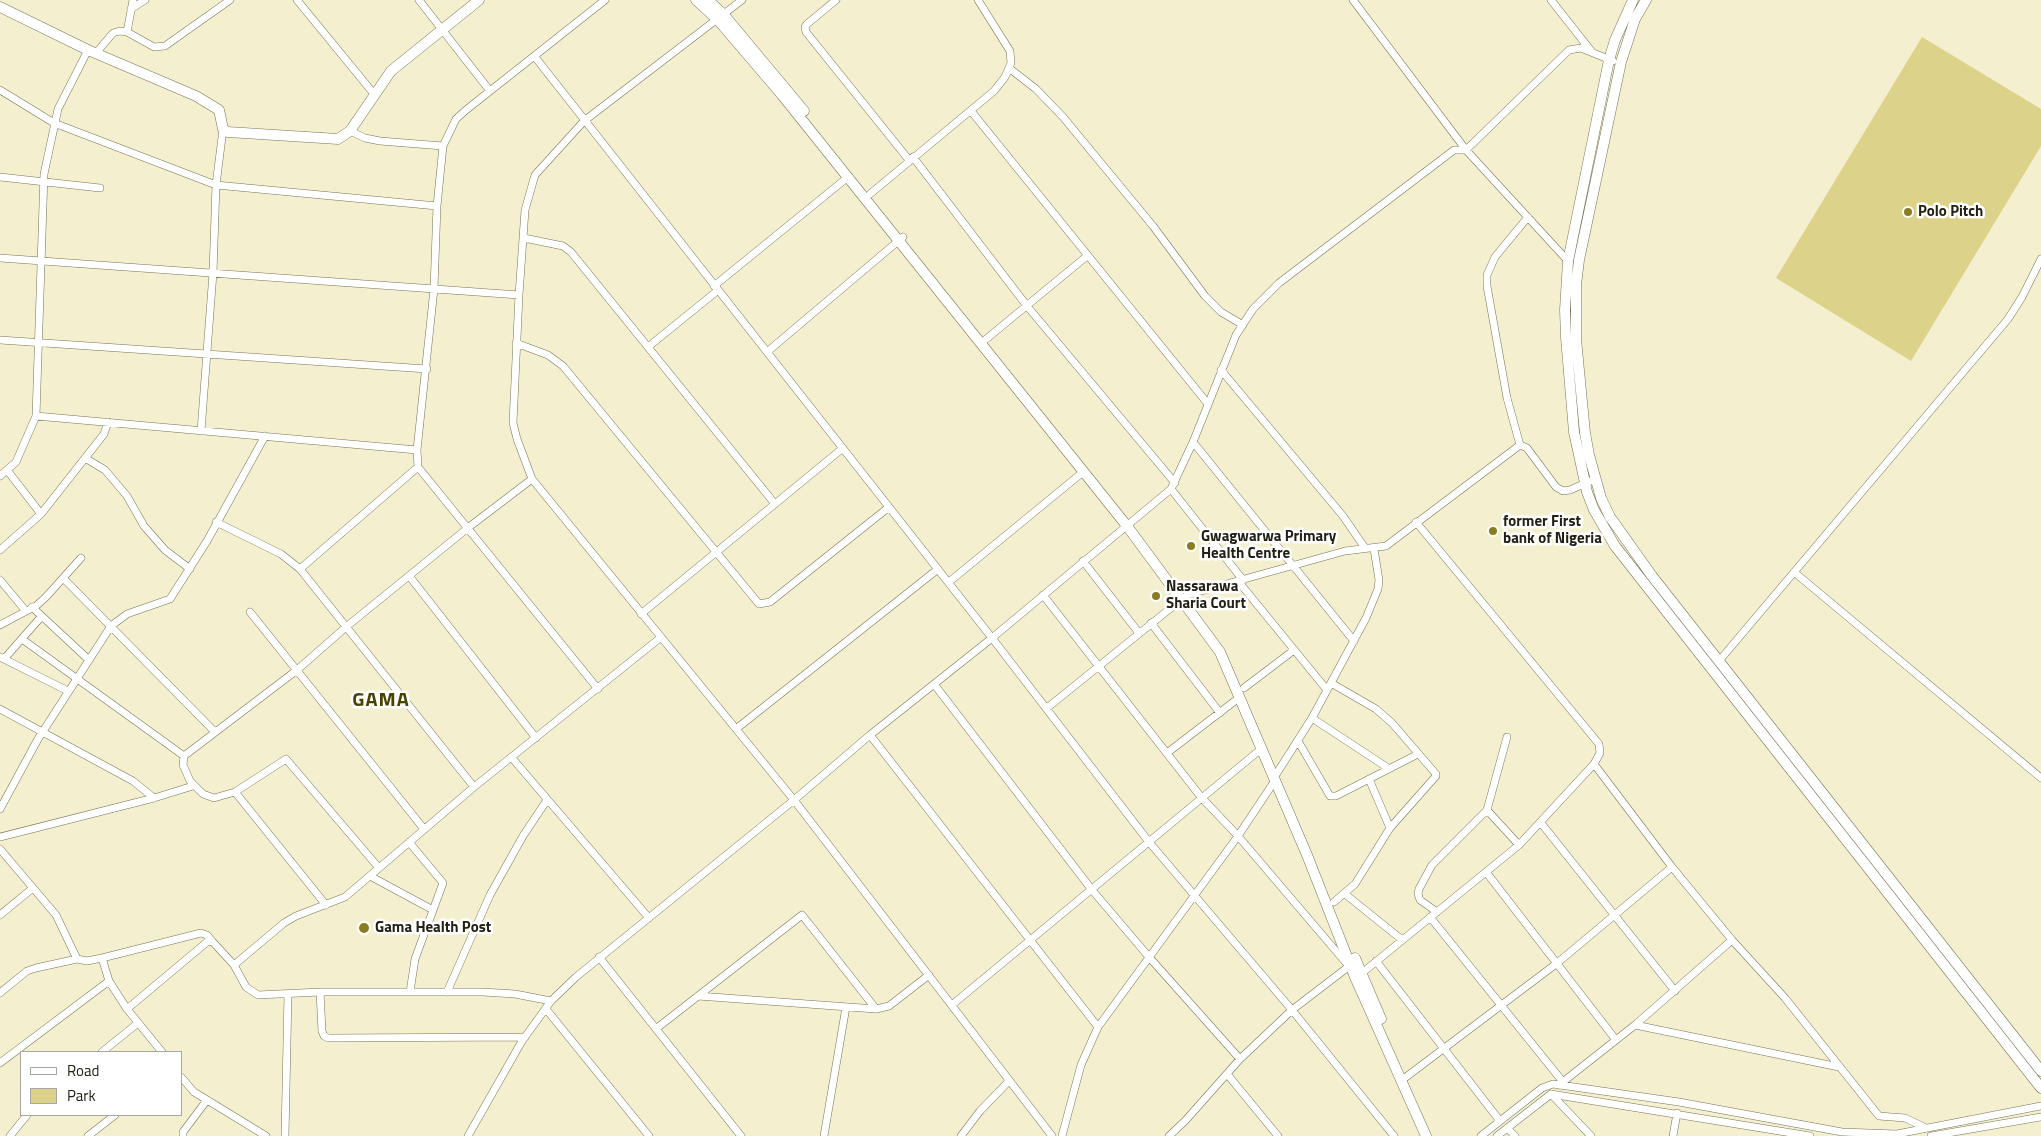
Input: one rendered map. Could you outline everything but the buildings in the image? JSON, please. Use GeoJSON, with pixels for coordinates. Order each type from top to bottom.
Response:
{"type":"FeatureCollection","features":[{"type":"Feature","properties":{"kind":"street"},"geometry":{"type":"LineString","coordinates":[[127,32],[131,9],[135,0]]}},
{"type":"Feature","properties":{"kind":"street"},"geometry":{"type":"LineString","coordinates":[[131,9],[145,0]]}},
{"type":"Feature","properties":{"kind":"street"},"geometry":{"type":"LineString","coordinates":[[0,476],[16,462],[23,451],[36,416],[44,181],[54,123],[92,52],[113,33],[127,32],[154,47],[160,48],[178,39],[230,0]]}},
{"type":"Feature","properties":{"kind":"street"},"geometry":{"type":"LineString","coordinates":[[296,0],[374,94]]}},
{"type":"Feature","properties":{"kind":"street"},"geometry":{"type":"LineString","coordinates":[[419,0],[490,91]]}},
{"type":"Feature","properties":{"kind":"street"},"geometry":{"type":"LineString","coordinates":[[223,129],[228,132],[338,139],[350,131],[391,71],[479,0]]}},
{"type":"Feature","properties":{"kind":"street"},"geometry":{"type":"LineString","coordinates":[[598,689],[469,527],[418,467],[417,450],[427,370],[434,289],[437,206],[443,146],[456,119],[605,0]]}},
{"type":"Feature","properties":{"kind":"street"},"geometry":{"type":"LineString","coordinates":[[696,0],[721,18],[870,194],[901,239],[1083,472],[1129,524]]}},
{"type":"Feature","properties":{"kind":"street"},"geometry":{"type":"LineString","coordinates":[[708,0],[848,177],[985,340],[1226,649],[1261,749],[1334,902],[1352,964]]}},
{"type":"Feature","properties":{"kind":"street"},"geometry":{"type":"LineString","coordinates":[[742,0],[721,18],[584,121],[535,175],[525,210],[516,343],[514,423],[519,448],[532,479],[794,800],[1052,1136]]}},
{"type":"Feature","properties":{"kind":"street"},"geometry":{"type":"LineString","coordinates":[[836,0],[807,24],[805,27],[806,32],[911,159],[1173,486],[1240,580],[1327,690]]}},
{"type":"Feature","properties":{"kind":"street"},"geometry":{"type":"LineString","coordinates":[[870,194],[994,91],[1005,77],[1009,68],[1010,51],[979,0]]}},
{"type":"Feature","properties":{"kind":"street"},"geometry":{"type":"LineString","coordinates":[[1353,0],[1466,150],[1568,261]]}},
{"type":"Feature","properties":{"kind":"street"},"geometry":{"type":"LineString","coordinates":[[1551,0],[1594,54]]}},
{"type":"Feature","properties":{"kind":"street"},"geometry":{"type":"LineString","coordinates":[[1633,0],[1615,40],[1609,60],[1568,261],[1565,310],[1574,432],[1590,481],[1610,517],[1628,543],[2041,1071]]}},
{"type":"Feature","properties":{"kind":"street"},"geometry":{"type":"LineString","coordinates":[[1646,0],[1632,26],[1621,62],[1579,260],[1576,285],[1578,358],[1594,510],[1615,546],[2041,1088]]}},
{"type":"Feature","properties":{"kind":"street"},"geometry":{"type":"LineString","coordinates":[[0,7],[92,52],[196,96],[216,107],[221,112],[223,129],[216,185],[213,273],[201,430]]}},
{"type":"Feature","properties":{"kind":"street"},"geometry":{"type":"LineString","coordinates":[[468,1136],[525,1037],[551,1001],[599,957],[794,800],[870,735],[992,638],[1173,486],[1193,442],[1236,335],[1253,309],[1307,260],[1454,150],[1466,150],[1569,50],[1581,48],[1609,60],[1621,62]]}},
{"type":"Feature","properties":{"kind":"street"},"geometry":{"type":"LineString","coordinates":[[535,57],[1047,708],[1149,842],[1292,1010],[1394,1136]]}},
{"type":"Feature","properties":{"kind":"street"},"geometry":{"type":"LineString","coordinates":[[1009,68],[1036,89],[1063,117],[1152,226],[1205,296],[1221,312],[1243,326]]}},
{"type":"Feature","properties":{"kind":"street"},"geometry":{"type":"LineString","coordinates":[[0,90],[54,123],[216,185],[437,206]]}},
{"type":"Feature","properties":{"kind":"street"},"geometry":{"type":"LineString","coordinates":[[971,110],[1208,404]]}},
{"type":"Feature","properties":{"kind":"street"},"geometry":{"type":"LineString","coordinates":[[350,131],[365,138],[380,141],[443,146]]}},
{"type":"Feature","properties":{"kind":"street"},"geometry":{"type":"LineString","coordinates":[[0,177],[100,188]]}},
{"type":"Feature","properties":{"kind":"street"},"geometry":{"type":"LineString","coordinates":[[648,347],[848,177]]}},
{"type":"Feature","properties":{"kind":"street"},"geometry":{"type":"LineString","coordinates":[[1528,217],[1495,257],[1488,275],[1487,286],[1507,398],[1520,444],[1527,448],[1556,486],[1564,491],[1590,481]]}},
{"type":"Feature","properties":{"kind":"street"},"geometry":{"type":"LineString","coordinates":[[524,238],[563,246],[570,252],[775,504]]}},
{"type":"Feature","properties":{"kind":"street"},"geometry":{"type":"LineString","coordinates":[[767,352],[901,239]]}},
{"type":"Feature","properties":{"kind":"street"},"geometry":{"type":"LineString","coordinates":[[985,340],[1087,256]]}},
{"type":"Feature","properties":{"kind":"street"},"geometry":{"type":"LineString","coordinates":[[0,258],[519,295]]}},
{"type":"Feature","properties":{"kind":"street"},"geometry":{"type":"LineString","coordinates":[[1719,661],[2008,319],[2041,260]]}},
{"type":"Feature","properties":{"kind":"street"},"geometry":{"type":"LineString","coordinates":[[0,340],[427,370]]}},
{"type":"Feature","properties":{"kind":"street"},"geometry":{"type":"LineString","coordinates":[[516,343],[548,355],[563,366],[759,604],[766,604],[889,507]]}},
{"type":"Feature","properties":{"kind":"street"},"geometry":{"type":"LineString","coordinates":[[1221,370],[1343,516],[1365,548]]}},
{"type":"Feature","properties":{"kind":"street"},"geometry":{"type":"LineString","coordinates":[[36,416],[417,450]]}},
{"type":"Feature","properties":{"kind":"street"},"geometry":{"type":"LineString","coordinates":[[0,550],[41,514],[104,434],[108,422]]}},
{"type":"Feature","properties":{"kind":"street"},"geometry":{"type":"LineString","coordinates":[[0,810],[68,691],[111,626],[120,617],[170,599],[190,569],[265,436]]}},
{"type":"Feature","properties":{"kind":"street"},"geometry":{"type":"LineString","coordinates":[[1193,442],[1354,641]]}},
{"type":"Feature","properties":{"kind":"street"},"geometry":{"type":"LineString","coordinates":[[1047,708],[1185,597],[1293,564],[1345,551],[1365,548],[1374,549],[1395,541],[1416,522],[1520,444]]}},
{"type":"Feature","properties":{"kind":"street"},"geometry":{"type":"LineString","coordinates":[[641,614],[843,448]]}},
{"type":"Feature","properties":{"kind":"street"},"geometry":{"type":"LineString","coordinates":[[85,458],[105,470],[127,496],[144,526],[165,550],[190,569]]}},
{"type":"Feature","properties":{"kind":"street"},"geometry":{"type":"LineString","coordinates":[[300,569],[418,467]]}},
{"type":"Feature","properties":{"kind":"street"},"geometry":{"type":"LineString","coordinates":[[7,470],[41,514]]}},
{"type":"Feature","properties":{"kind":"street"},"geometry":{"type":"LineString","coordinates":[[948,582],[1083,472]]}},
{"type":"Feature","properties":{"kind":"street"},"geometry":{"type":"LineString","coordinates":[[184,756],[297,670],[346,627],[410,577],[469,527],[532,479]]}},
{"type":"Feature","properties":{"kind":"street"},"geometry":{"type":"LineString","coordinates":[[216,522],[281,554],[300,569],[474,787]]}},
{"type":"Feature","properties":{"kind":"street"},"geometry":{"type":"LineString","coordinates":[[1362,973],[1401,939],[1519,845],[1594,764],[1600,753],[1599,744],[1416,522]]}},
{"type":"Feature","properties":{"kind":"street"},"geometry":{"type":"LineString","coordinates":[[1062,1136],[1081,1066],[1098,1026],[1238,836],[1312,718],[1354,641],[1378,589],[1379,580],[1374,549]]}},
{"type":"Feature","properties":{"kind":"street"},"geometry":{"type":"LineString","coordinates":[[0,625],[46,598],[81,558]]}},
{"type":"Feature","properties":{"kind":"street"},"geometry":{"type":"LineString","coordinates":[[1083,562],[1139,633]]}},
{"type":"Feature","properties":{"kind":"street"},"geometry":{"type":"LineString","coordinates":[[736,729],[938,569]]}},
{"type":"Feature","properties":{"kind":"street"},"geometry":{"type":"LineString","coordinates":[[1794,572],[2041,778]]}},
{"type":"Feature","properties":{"kind":"street"},"geometry":{"type":"LineString","coordinates":[[410,577],[536,738]]}},
{"type":"Feature","properties":{"kind":"street"},"geometry":{"type":"LineString","coordinates":[[63,578],[215,732]]}},
{"type":"Feature","properties":{"kind":"street"},"geometry":{"type":"LineString","coordinates":[[0,580],[28,609],[41,617],[88,660]]}},
{"type":"Feature","properties":{"kind":"street"},"geometry":{"type":"LineString","coordinates":[[1043,595],[1201,798],[1238,836],[1362,973],[1406,1077],[1434,1136]]}},
{"type":"Feature","properties":{"kind":"street"},"geometry":{"type":"LineString","coordinates":[[250,612],[424,829]]}},
{"type":"Feature","properties":{"kind":"street"},"geometry":{"type":"LineString","coordinates":[[41,617],[2,658],[68,691]]}},
{"type":"Feature","properties":{"kind":"street"},"geometry":{"type":"LineString","coordinates":[[1151,623],[1220,713]]}},
{"type":"Feature","properties":{"kind":"street"},"geometry":{"type":"LineString","coordinates":[[234,965],[284,923],[296,916],[342,899],[474,787],[660,638]]}},
{"type":"Feature","properties":{"kind":"street"},"geometry":{"type":"LineString","coordinates":[[22,639],[184,756],[186,774],[194,786],[203,794],[214,798],[236,792],[286,759],[379,868]]}},
{"type":"Feature","properties":{"kind":"street"},"geometry":{"type":"LineString","coordinates":[[1167,753],[1220,713],[1294,650]]}},
{"type":"Feature","properties":{"kind":"street"},"geometry":{"type":"LineString","coordinates":[[1331,683],[1376,710],[1397,728],[1418,754],[1436,771],[1436,776],[1390,828],[1355,884],[1334,902]]}},
{"type":"Feature","properties":{"kind":"street"},"geometry":{"type":"LineString","coordinates":[[934,684],[1092,890],[1149,957],[1240,1058]]}},
{"type":"Feature","properties":{"kind":"street"},"geometry":{"type":"LineString","coordinates":[[1242,693],[1352,964],[1426,1136]]}},
{"type":"Feature","properties":{"kind":"street"},"geometry":{"type":"LineString","coordinates":[[0,709],[132,781],[154,798]]}},
{"type":"Feature","properties":{"kind":"street"},"geometry":{"type":"LineString","coordinates":[[1312,718],[1388,768]]}},
{"type":"Feature","properties":{"kind":"street"},"geometry":{"type":"LineString","coordinates":[[870,735],[1098,1026]]}},
{"type":"Feature","properties":{"kind":"street"},"geometry":{"type":"LineString","coordinates":[[1437,912],[1420,900],[1419,889],[1432,865],[1487,810],[1507,737]]}},
{"type":"Feature","properties":{"kind":"street"},"geometry":{"type":"LineString","coordinates":[[1298,741],[1330,796],[1418,754]]}},
{"type":"Feature","properties":{"kind":"street"},"geometry":{"type":"LineString","coordinates":[[952,1004],[1261,749]]}},
{"type":"Feature","properties":{"kind":"street"},"geometry":{"type":"LineString","coordinates":[[512,758],[649,918]]}},
{"type":"Feature","properties":{"kind":"street"},"geometry":{"type":"LineString","coordinates":[[1594,764],[1672,867],[1732,940],[1785,998],[1879,1116],[1905,1118],[1925,1128]]}},
{"type":"Feature","properties":{"kind":"street"},"geometry":{"type":"LineString","coordinates":[[1369,779],[1390,828]]}},
{"type":"Feature","properties":{"kind":"street"},"geometry":{"type":"LineString","coordinates":[[0,837],[194,786]]}},
{"type":"Feature","properties":{"kind":"street"},"geometry":{"type":"LineString","coordinates":[[236,792],[326,904]]}},
{"type":"Feature","properties":{"kind":"street"},"geometry":{"type":"LineString","coordinates":[[447,992],[490,895],[523,836],[547,800]]}},
{"type":"Feature","properties":{"kind":"street"},"geometry":{"type":"LineString","coordinates":[[1487,810],[1519,845]]}},
{"type":"Feature","properties":{"kind":"street"},"geometry":{"type":"LineString","coordinates":[[1541,823],[1674,991]]}},
{"type":"Feature","properties":{"kind":"street"},"geometry":{"type":"LineString","coordinates":[[409,842],[442,880],[443,884],[415,959],[410,992]]}},
{"type":"Feature","properties":{"kind":"street"},"geometry":{"type":"LineString","coordinates":[[0,849],[56,915],[77,959]]}},
{"type":"Feature","properties":{"kind":"street"},"geometry":{"type":"LineString","coordinates":[[1406,1077],[1556,964],[1672,867]]}},
{"type":"Feature","properties":{"kind":"street"},"geometry":{"type":"LineString","coordinates":[[1486,872],[1616,1040]]}},
{"type":"Feature","properties":{"kind":"street"},"geometry":{"type":"LineString","coordinates":[[370,876],[433,910]]}},
{"type":"Feature","properties":{"kind":"street"},"geometry":{"type":"LineString","coordinates":[[0,915],[33,888]]}},
{"type":"Feature","properties":{"kind":"street"},"geometry":{"type":"LineString","coordinates":[[1345,894],[1401,939]]}},
{"type":"Feature","properties":{"kind":"street"},"geometry":{"type":"LineString","coordinates":[[658,1028],[802,915],[876,1010]]}},
{"type":"Feature","properties":{"kind":"street"},"geometry":{"type":"LineString","coordinates":[[1430,917],[1561,1084]]}},
{"type":"Feature","properties":{"kind":"street"},"geometry":{"type":"LineString","coordinates":[[0,993],[27,970],[77,959],[87,961],[102,958],[201,933],[207,935],[234,965],[246,987],[258,995],[320,992],[447,992],[515,994],[551,1001]]}},
{"type":"Feature","properties":{"kind":"street"},"geometry":{"type":"LineString","coordinates":[[1561,1084],[1635,1025],[1732,940]]}},
{"type":"Feature","properties":{"kind":"street"},"geometry":{"type":"LineString","coordinates":[[127,1009],[207,942],[212,942]]}},
{"type":"Feature","properties":{"kind":"street"},"geometry":{"type":"LineString","coordinates":[[599,957],[658,1028],[741,1136]]}},
{"type":"Feature","properties":{"kind":"street"},"geometry":{"type":"LineString","coordinates":[[102,958],[109,980],[127,1009],[161,1051]]}},
{"type":"Feature","properties":{"kind":"street"},"geometry":{"type":"LineString","coordinates":[[1376,961],[1500,1121]]}},
{"type":"Feature","properties":{"kind":"street"},"geometry":{"type":"LineString","coordinates":[[1169,1136],[1240,1058],[1292,1010],[1352,964]]}},
{"type":"Feature","properties":{"kind":"street"},"geometry":{"type":"LineString","coordinates":[[698,996],[876,1010],[889,1006],[929,975]]}},
{"type":"Feature","properties":{"kind":"street"},"geometry":{"type":"LineString","coordinates":[[0,1063],[109,980]]}},
{"type":"Feature","properties":{"kind":"street"},"geometry":{"type":"LineString","coordinates":[[320,992],[322,1031],[324,1036],[328,1038],[525,1037]]}},
{"type":"Feature","properties":{"kind":"street"},"geometry":{"type":"LineString","coordinates":[[285,1136],[288,994]]}},
{"type":"Feature","properties":{"kind":"street"},"geometry":{"type":"LineString","coordinates":[[824,1136],[846,1007]]}},
{"type":"Feature","properties":{"kind":"street"},"geometry":{"type":"LineString","coordinates":[[546,1009],[649,1136]]}},
{"type":"Feature","properties":{"kind":"street"},"geometry":{"type":"LineString","coordinates":[[103,1051],[138,1023]]}},
{"type":"Feature","properties":{"kind":"street"},"geometry":{"type":"LineString","coordinates":[[1635,1025],[1839,1067]]}},
{"type":"Feature","properties":{"kind":"street"},"geometry":{"type":"LineString","coordinates":[[1227,1074],[1278,1136]]}},
{"type":"Feature","properties":{"kind":"street"},"geometry":{"type":"LineString","coordinates":[[182,1078],[194,1092],[266,1136]]}},
{"type":"Feature","properties":{"kind":"street"},"geometry":{"type":"LineString","coordinates":[[961,1136],[980,1110],[1009,1081]]}},
{"type":"Feature","properties":{"kind":"street"},"geometry":{"type":"LineString","coordinates":[[1481,1136],[1542,1088],[1553,1084],[1678,1102],[1842,1132],[1881,1134],[1897,1134],[2041,1106]]}},
{"type":"Feature","properties":{"kind":"street"},"geometry":{"type":"LineString","coordinates":[[1551,1094],[1590,1136]]}},
{"type":"Feature","properties":{"kind":"street"},"geometry":{"type":"LineString","coordinates":[[1497,1136],[1551,1094],[1810,1136]]}},
{"type":"Feature","properties":{"kind":"street"},"geometry":{"type":"LineString","coordinates":[[183,1136],[183,1132],[207,1100]]}},
{"type":"Feature","properties":{"kind":"street"},"geometry":{"type":"LineString","coordinates":[[1673,1136],[1677,1113]]}},
{"type":"Feature","properties":{"kind":"street"},"geometry":{"type":"LineString","coordinates":[[10,1136],[26,1116]]}},
{"type":"Feature","properties":{"kind":"street"},"geometry":{"type":"LineString","coordinates":[[88,1136],[114,1116]]}},
{"type":"Feature","properties":{"kind":"street"},"geometry":{"type":"LineString","coordinates":[[1931,1136],[2041,1117]]}},
{"type":"Feature","properties":{"kind":"street"},"geometry":{"type":"LineString","coordinates":[[1507,1128],[1515,1136]]}},
{"type":"Feature","properties":{"kind":"green space","name":"Polo Pitch"},"geometry":{"type":"Polygon","coordinates":[[[1922,37],[2041,109],[2041,146],[1911,361],[1776,278],[1922,37]]]}},
{"type":"Feature","properties":{"kind":"place","name":"Polo Pitch"},"geometry":{"type":"Point","coordinates":[1908,212]}},
{"type":"Feature","properties":{"kind":"place","name":"former First bank of Nigeria"},"geometry":{"type":"Point","coordinates":[1493,531]}},
{"type":"Feature","properties":{"kind":"place","name":"Gwagwarwa Primary Health Centre"},"geometry":{"type":"Point","coordinates":[1191,546]}},
{"type":"Feature","properties":{"kind":"place","name":"Nassarawa Sharia Court"},"geometry":{"type":"Point","coordinates":[1156,596]}},
{"type":"Feature","properties":{"kind":"place","name":"Gama Health Post"},"geometry":{"type":"Point","coordinates":[364,928]}},
{"type":"Feature","properties":{"kind":"district","name":"GAMA"},"geometry":{"type":"Point","coordinates":[381,701]}}]}
